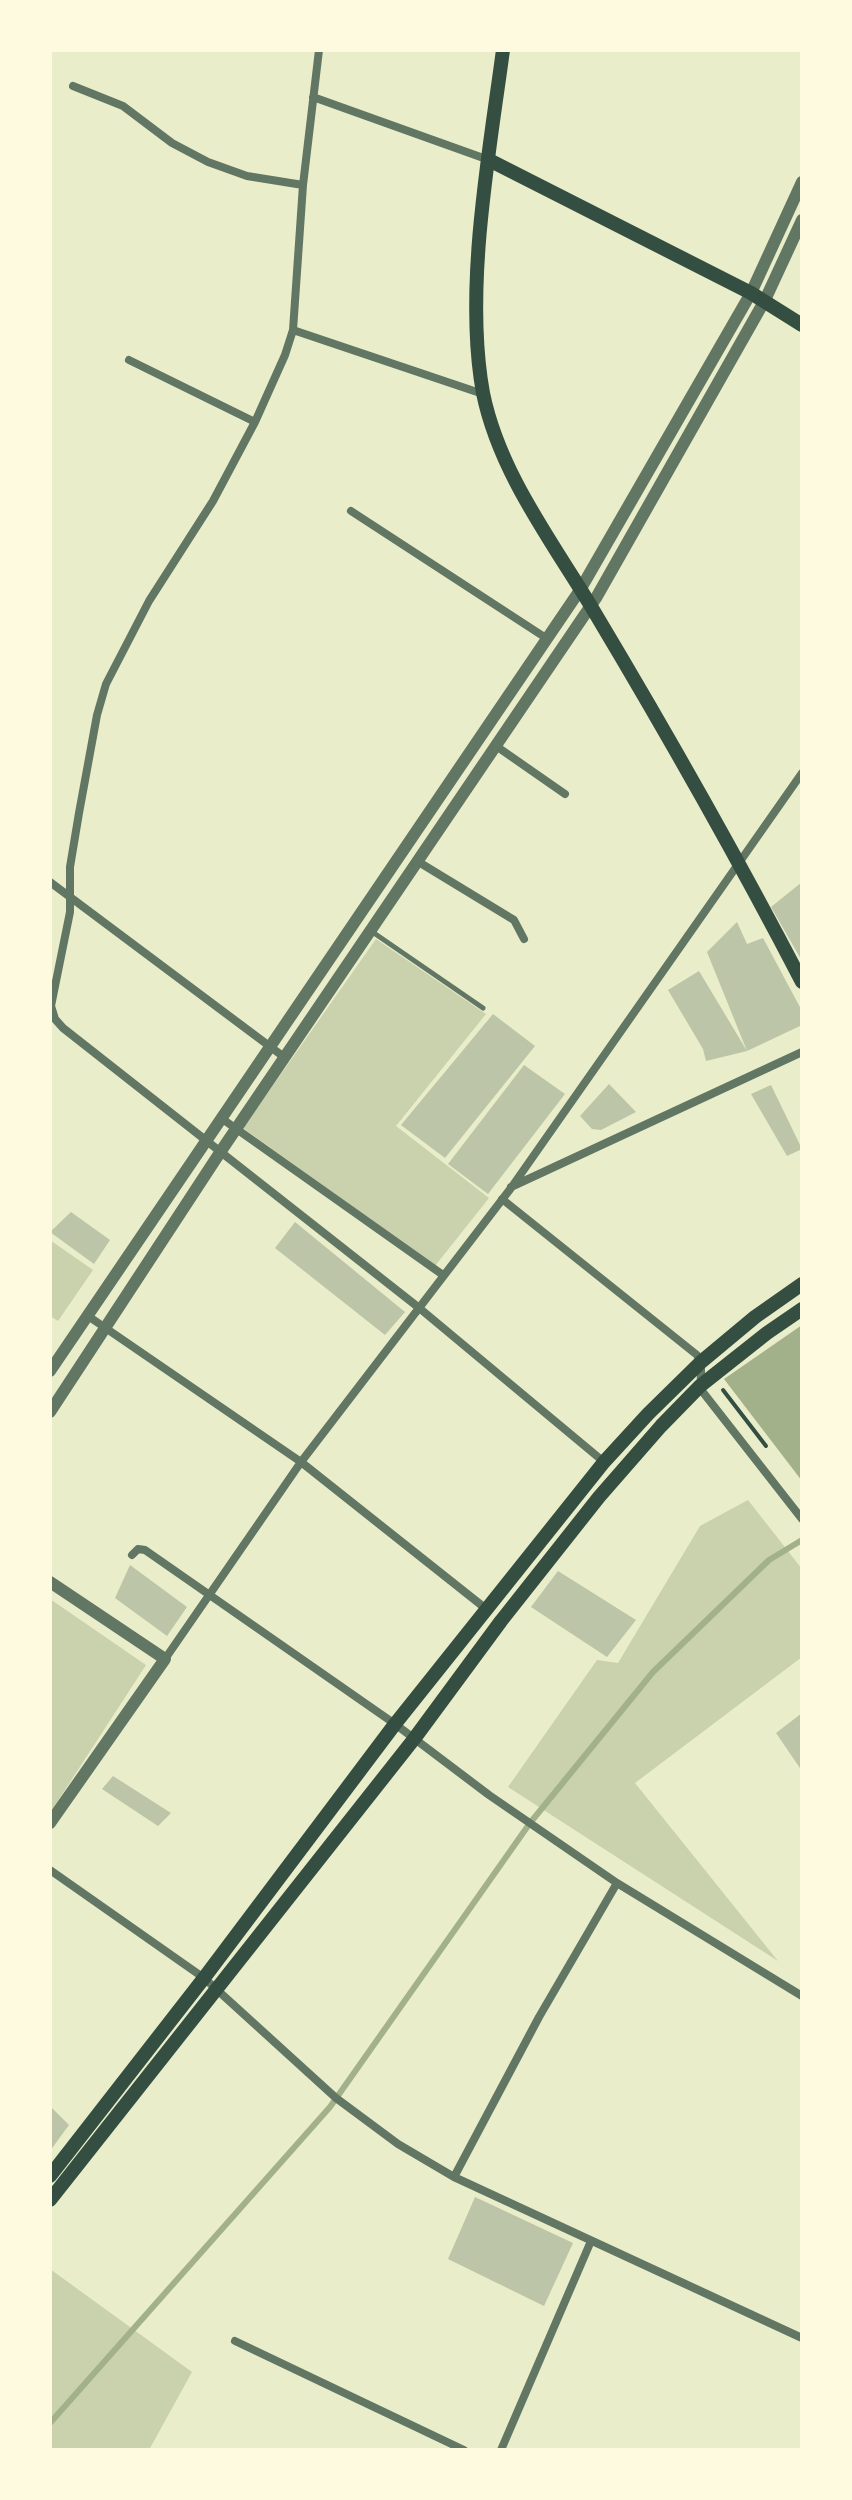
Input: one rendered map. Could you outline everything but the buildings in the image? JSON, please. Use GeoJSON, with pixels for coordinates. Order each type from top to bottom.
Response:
{"type":"FeatureCollection","features":[{"type":"Feature","properties":{"kind":"main road"},"geometry":{"type":"LineString","coordinates":[[503,50],[489,160],[476,314],[483,394],[498,442],[518,485],[739,862],[802,982]]}},
{"type":"Feature","properties":{"kind":"main road"},"geometry":{"type":"LineString","coordinates":[[489,160],[765,300],[802,325]]}},
{"type":"Feature","properties":{"kind":"main road"},"geometry":{"type":"LineString","coordinates":[[50,2176],[485,1608],[604,1462],[701,1362],[755,1317],[802,1284]]}},
{"type":"Feature","properties":{"kind":"main road"},"geometry":{"type":"LineString","coordinates":[[50,2200],[414,1739],[501,1621],[599,1497],[700,1386],[802,1309]]}},
{"type":"Feature","properties":{"kind":"street"},"geometry":{"type":"LineString","coordinates":[[319,50],[303,185],[293,330],[255,422],[213,501],[149,601],[106,684],[97,715],[79,813],[70,867],[68,925],[50,1006],[63,1028],[418,1307],[604,1462]]}},
{"type":"Feature","properties":{"kind":"street"},"geometry":{"type":"LineString","coordinates":[[73,86],[123,106],[172,143],[208,162],[247,176],[303,185]]}},
{"type":"Feature","properties":{"kind":"street"},"geometry":{"type":"LineString","coordinates":[[313,97],[489,160]]}},
{"type":"Feature","properties":{"kind":"street"},"geometry":{"type":"LineString","coordinates":[[50,1371],[580,590],[751,293],[802,182]]}},
{"type":"Feature","properties":{"kind":"street"},"geometry":{"type":"LineString","coordinates":[[50,1412],[221,1151],[590,605],[765,300],[802,220]]}},
{"type":"Feature","properties":{"kind":"street"},"geometry":{"type":"LineString","coordinates":[[293,330],[483,394]]}},
{"type":"Feature","properties":{"kind":"street"},"geometry":{"type":"LineString","coordinates":[[129,360],[255,422]]}},
{"type":"Feature","properties":{"kind":"street"},"geometry":{"type":"LineString","coordinates":[[351,511],[546,638]]}},
{"type":"Feature","properties":{"kind":"street"},"geometry":{"type":"LineString","coordinates":[[496,746],[565,794]]}},
{"type":"Feature","properties":{"kind":"street"},"geometry":{"type":"LineString","coordinates":[[50,1823],[301,1462],[511,1188],[802,773]]}},
{"type":"Feature","properties":{"kind":"street"},"geometry":{"type":"LineString","coordinates":[[417,861],[514,920],[524,939]]}},
{"type":"Feature","properties":{"kind":"street"},"geometry":{"type":"LineString","coordinates":[[50,882],[284,1057]]}},
{"type":"Feature","properties":{"kind":"street"},"geometry":{"type":"LineString","coordinates":[[511,1188],[802,1052]]}},
{"type":"Feature","properties":{"kind":"street"},"geometry":{"type":"LineString","coordinates":[[221,1118],[443,1275]]}},
{"type":"Feature","properties":{"kind":"street"},"geometry":{"type":"LineString","coordinates":[[502,1199],[697,1355],[701,1362],[700,1386],[802,1519]]}},
{"type":"Feature","properties":{"kind":"street"},"geometry":{"type":"LineString","coordinates":[[153,1220],[169,1232]]}},
{"type":"Feature","properties":{"kind":"street"},"geometry":{"type":"LineString","coordinates":[[88,1316],[301,1462],[485,1608]]}},
{"type":"Feature","properties":{"kind":"street"},"geometry":{"type":"LineString","coordinates":[[132,1555],[138,1549],[145,1550],[617,1883],[802,1996]]}},
{"type":"Feature","properties":{"kind":"street"},"geometry":{"type":"LineString","coordinates":[[50,1582],[165,1659]]}},
{"type":"Feature","properties":{"kind":"street"},"geometry":{"type":"LineString","coordinates":[[50,1870],[218,1989],[336,2098],[398,2144],[454,2177],[802,2338]]}},
{"type":"Feature","properties":{"kind":"street"},"geometry":{"type":"LineString","coordinates":[[454,2177],[539,2017],[617,1883]]}},
{"type":"Feature","properties":{"kind":"street"},"geometry":{"type":"LineString","coordinates":[[501,2450],[591,2241]]}},
{"type":"Feature","properties":{"kind":"street"},"geometry":{"type":"LineString","coordinates":[[235,2341],[464,2450]]}},
{"type":"Feature","properties":{"kind":"lane"},"geometry":{"type":"LineString","coordinates":[[371,930],[483,1008]]}},
{"type":"Feature","properties":{"kind":"path"},"geometry":{"type":"LineString","coordinates":[[716,1380],[773,1456]]}},
{"type":"Feature","properties":{"kind":"shaded area"},"geometry":{"type":"Polygon","coordinates":[[[376,939],[486,1014],[396,1126],[489,1198],[435,1266],[243,1128],[376,939]]]}},
{"type":"Feature","properties":{"kind":"shaded area"},"geometry":{"type":"Polygon","coordinates":[[[50,1240],[93,1270],[58,1321],[50,1316],[50,1240]]]}},
{"type":"Feature","properties":{"kind":"shaded area"},"geometry":{"type":"Polygon","coordinates":[[[802,1325],[802,1481],[724,1379],[802,1325]]]}},
{"type":"Feature","properties":{"kind":"shaded area"},"geometry":{"type":"Polygon","coordinates":[[[748,1500],[802,1569],[802,1657],[635,1783],[778,1961],[508,1787],[597,1660],[618,1663],[700,1526],[748,1500]]]}},
{"type":"Feature","properties":{"kind":"shaded area"},"geometry":{"type":"Polygon","coordinates":[[[50,1599],[146,1665],[50,1813],[50,1599]]]}},
{"type":"Feature","properties":{"kind":"shaded area"},"geometry":{"type":"Polygon","coordinates":[[[50,2269],[192,2372],[149,2450],[50,2450],[50,2269]]]}},
{"type":"Feature","properties":{"kind":"waterway"},"geometry":{"type":"LineString","coordinates":[[50,2423],[330,2107],[530,1823],[653,1672],[769,1560],[802,1540]]}}]}
